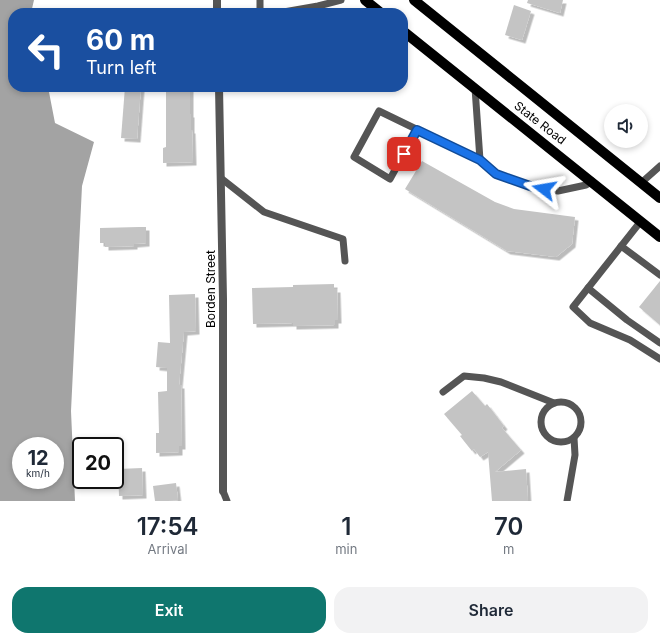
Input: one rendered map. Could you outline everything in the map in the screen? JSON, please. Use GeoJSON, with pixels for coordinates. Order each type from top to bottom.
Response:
{"type":"FeatureCollection","features":[{"type":"Feature","properties":{"kind":"main road"},"geometry":{"type":"LineString","coordinates":[[364,0],[374,8]]}},
{"type":"Feature","properties":{"kind":"main road","name":"State Road"},"geometry":{"type":"LineString","coordinates":[[414,0],[660,198]]}},
{"type":"Feature","properties":{"kind":"main road","name":"State Road"},"geometry":{"type":"LineString","coordinates":[[408,35],[660,236]]}},
{"type":"Feature","properties":{"kind":"street","name":"Borden Street"},"geometry":{"type":"LineString","coordinates":[[219,92],[222,179],[223,491]]}},
{"type":"Feature","properties":{"kind":"lane"},"geometry":{"type":"LineString","coordinates":[[312,0],[318,6]]}},
{"type":"Feature","properties":{"kind":"lane"},"geometry":{"type":"LineString","coordinates":[[307,8],[341,0]]}},
{"type":"Feature","properties":{"kind":"lane"},"geometry":{"type":"LineString","coordinates":[[475,88],[480,160]]}},
{"type":"Feature","properties":{"kind":"lane"},"geometry":{"type":"LineString","coordinates":[[417,130],[390,179],[354,157],[379,111],[480,160],[496,174],[530,186],[558,191],[592,182]]}},
{"type":"Feature","properties":{"kind":"lane"},"geometry":{"type":"LineString","coordinates":[[641,183],[660,166]]}},
{"type":"Feature","properties":{"kind":"lane"},"geometry":{"type":"LineString","coordinates":[[222,179],[264,212],[343,238],[345,261]]}},
{"type":"Feature","properties":{"kind":"lane"},"geometry":{"type":"LineString","coordinates":[[641,221],[573,307],[590,323],[630,340],[660,359]]}},
{"type":"Feature","properties":{"kind":"lane"},"geometry":{"type":"LineString","coordinates":[[620,246],[660,275]]}},
{"type":"Feature","properties":{"kind":"lane"},"geometry":{"type":"LineString","coordinates":[[588,288],[627,320],[660,343]]}},
{"type":"Feature","properties":{"kind":"lane"},"geometry":{"type":"LineString","coordinates":[[443,392],[464,376],[471,376],[501,382],[554,403],[565,402],[575,407],[581,417],[581,428],[574,438],[564,442],[552,440],[544,432],[541,421],[545,410],[554,403]]}},
{"type":"Feature","properties":{"kind":"lane"},"geometry":{"type":"LineString","coordinates":[[567,501],[575,455],[574,438]]}},
{"type":"Feature","properties":{"kind":"lane"},"geometry":{"type":"LineString","coordinates":[[223,491],[227,501]]}},
{"type":"Feature","properties":{"kind":"shaded area"},"geometry":{"type":"Polygon","coordinates":[[[0,0],[34,0],[32,8],[8,8],[8,92],[49,92],[55,123],[94,142],[82,186],[71,411],[72,489],[74,489],[75,501],[0,501],[0,0]]]}},
{"type":"Feature","properties":{"kind":"building"},"geometry":{"type":"Polygon","coordinates":[[[528,0],[563,0],[560,13],[527,3],[528,0]]]}},
{"type":"Feature","properties":{"kind":"building"},"geometry":{"type":"Polygon","coordinates":[[[514,5],[531,11],[522,40],[505,35],[514,5]]]}},
{"type":"Feature","properties":{"kind":"building"},"geometry":{"type":"Polygon","coordinates":[[[125,92],[141,92],[137,139],[121,138],[125,92]]]}},
{"type":"Feature","properties":{"kind":"building"},"geometry":{"type":"Polygon","coordinates":[[[166,92],[190,92],[193,162],[163,163],[163,148],[166,147],[166,92]]]}},
{"type":"Feature","properties":{"kind":"building"},"geometry":{"type":"Polygon","coordinates":[[[422,161],[495,202],[514,209],[575,217],[572,244],[556,257],[507,251],[405,189],[422,161]]]}},
{"type":"Feature","properties":{"kind":"building"},"geometry":{"type":"Polygon","coordinates":[[[146,227],[146,243],[134,244],[134,246],[105,247],[105,243],[100,243],[100,228],[146,227]]]}},
{"type":"Feature","properties":{"kind":"building"},"geometry":{"type":"Polygon","coordinates":[[[660,281],[660,325],[639,307],[660,281]]]}},
{"type":"Feature","properties":{"kind":"building"},"geometry":{"type":"Polygon","coordinates":[[[334,284],[334,289],[337,289],[338,320],[335,320],[335,325],[293,326],[293,323],[253,324],[252,288],[334,284]]]}},
{"type":"Feature","properties":{"kind":"building"},"geometry":{"type":"Polygon","coordinates":[[[195,294],[196,331],[184,332],[179,385],[181,385],[182,446],[179,446],[179,452],[156,453],[156,433],[159,433],[158,392],[167,391],[167,368],[156,367],[158,342],[170,343],[169,295],[195,294]]]}},
{"type":"Feature","properties":{"kind":"building"},"geometry":{"type":"Polygon","coordinates":[[[472,391],[485,406],[487,404],[504,426],[502,428],[521,450],[495,472],[526,469],[528,501],[492,501],[488,452],[480,457],[474,449],[472,451],[460,436],[462,435],[444,414],[472,391]]]}},
{"type":"Feature","properties":{"kind":"building"},"geometry":{"type":"Polygon","coordinates":[[[142,468],[143,495],[119,496],[119,489],[124,489],[124,469],[142,468]]]}},
{"type":"Feature","properties":{"kind":"building"},"geometry":{"type":"Polygon","coordinates":[[[176,483],[178,500],[155,501],[153,486],[176,483]]]}},
{"type":"Feature","properties":{"kind":"route"},"geometry":{"type":"LineString","coordinates":[[404,154],[417,130],[480,160],[496,174],[530,186],[544,189]]}}]}
